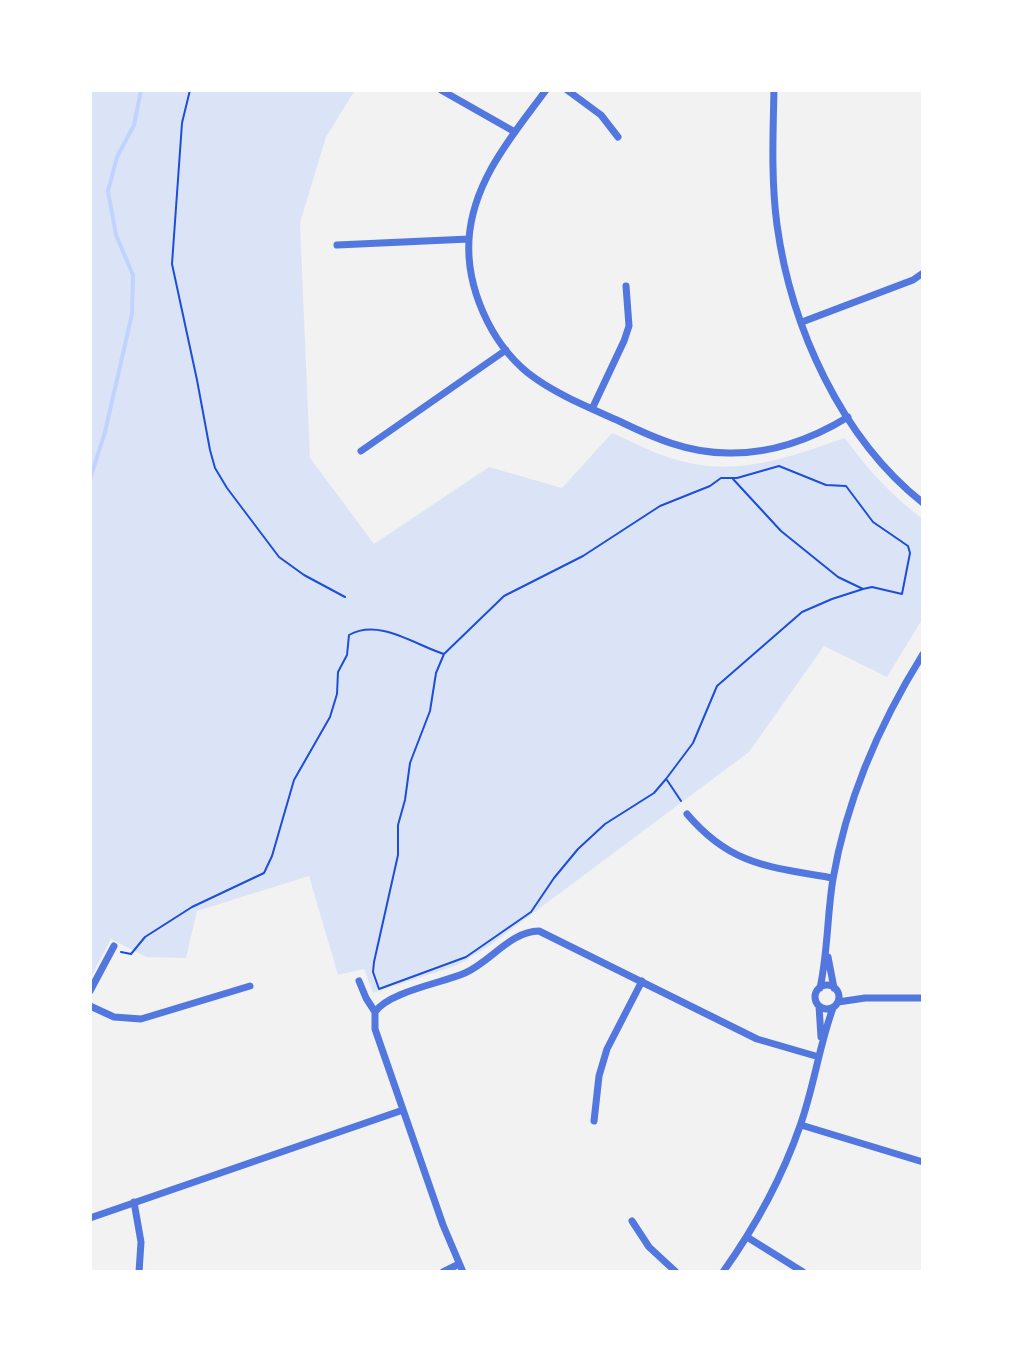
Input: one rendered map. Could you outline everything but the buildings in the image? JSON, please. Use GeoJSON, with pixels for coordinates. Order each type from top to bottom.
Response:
{"type":"FeatureCollection","features":[{"type":"Feature","properties":{"kind":"street"},"geometry":{"type":"LineString","coordinates":[[441,90],[515,132]]}},
{"type":"Feature","properties":{"kind":"street"},"geometry":{"type":"LineString","coordinates":[[546,90],[486,176],[469,239],[475,289],[483,311],[506,350],[526,372],[592,409],[688,449],[728,453],[782,447],[832,427],[848,417]]}},
{"type":"Feature","properties":{"kind":"street"},"geometry":{"type":"LineString","coordinates":[[567,90],[601,115],[618,137]]}},
{"type":"Feature","properties":{"kind":"street"},"geometry":{"type":"LineString","coordinates":[[774,90],[773,185],[777,226],[802,322],[823,372],[848,417],[889,471],[923,503]]}},
{"type":"Feature","properties":{"kind":"street"},"geometry":{"type":"LineString","coordinates":[[337,245],[469,239]]}},
{"type":"Feature","properties":{"kind":"street"},"geometry":{"type":"LineString","coordinates":[[802,322],[913,280],[923,273]]}},
{"type":"Feature","properties":{"kind":"street"},"geometry":{"type":"LineString","coordinates":[[592,409],[629,326],[626,286]]}},
{"type":"Feature","properties":{"kind":"street"},"geometry":{"type":"LineString","coordinates":[[361,451],[506,350]]}},
{"type":"Feature","properties":{"kind":"street"},"geometry":{"type":"LineString","coordinates":[[723,1272],[774,1189],[801,1125],[819,1057],[819,1006],[815,999],[820,988],[833,878],[849,811],[870,752],[923,654]]}},
{"type":"Feature","properties":{"kind":"street"},"geometry":{"type":"LineString","coordinates":[[687,814],[707,837],[750,862],[833,878]]}},
{"type":"Feature","properties":{"kind":"street"},"geometry":{"type":"LineString","coordinates":[[375,1012],[392,999],[468,971],[530,931],[551,935],[757,1039],[819,1057]]}},
{"type":"Feature","properties":{"kind":"street"},"geometry":{"type":"LineString","coordinates":[[821,1043],[836,1005],[836,990],[826,947]]}},
{"type":"Feature","properties":{"kind":"street"},"geometry":{"type":"LineString","coordinates":[[90,991],[113,948]]}},
{"type":"Feature","properties":{"kind":"street"},"geometry":{"type":"LineString","coordinates":[[359,981],[375,1012],[375,1029],[461,1268],[443,1272]]}},
{"type":"Feature","properties":{"kind":"street"},"geometry":{"type":"LineString","coordinates":[[594,1121],[599,1076],[607,1049],[642,981]]}},
{"type":"Feature","properties":{"kind":"street"},"geometry":{"type":"LineString","coordinates":[[820,988],[827,985],[865,998]]}},
{"type":"Feature","properties":{"kind":"street"},"geometry":{"type":"LineString","coordinates":[[90,1006],[114,1017],[141,1019],[250,986]]}},
{"type":"Feature","properties":{"kind":"street"},"geometry":{"type":"LineString","coordinates":[[819,1006],[826,1009],[865,998],[923,998]]}},
{"type":"Feature","properties":{"kind":"street"},"geometry":{"type":"LineString","coordinates":[[90,1218],[403,1110]]}},
{"type":"Feature","properties":{"kind":"street"},"geometry":{"type":"LineString","coordinates":[[801,1125],[923,1162]]}},
{"type":"Feature","properties":{"kind":"street"},"geometry":{"type":"LineString","coordinates":[[134,1202],[141,1242],[139,1272]]}},
{"type":"Feature","properties":{"kind":"street"},"geometry":{"type":"LineString","coordinates":[[632,1221],[649,1247],[676,1272]]}},
{"type":"Feature","properties":{"kind":"street"},"geometry":{"type":"LineString","coordinates":[[747,1237],[803,1272]]}},
{"type":"Feature","properties":{"kind":"path"},"geometry":{"type":"LineString","coordinates":[[190,90],[182,123],[172,264],[215,468],[279,557],[304,575],[345,597]]}},
{"type":"Feature","properties":{"kind":"path"},"geometry":{"type":"LineString","coordinates":[[779,466],[826,485],[849,488],[863,511],[905,543],[910,553],[902,594],[872,587],[802,612],[717,686],[693,743],[666,779],[654,793],[605,824],[578,849],[531,912],[452,964],[379,989],[373,972],[374,962],[398,855],[398,825],[410,763],[430,711],[436,673],[444,654],[504,596],[583,556],[660,506],[710,486],[721,478],[732,478],[779,466]]}},
{"type":"Feature","properties":{"kind":"path"},"geometry":{"type":"LineString","coordinates":[[732,478],[781,531],[838,577],[863,589]]}},
{"type":"Feature","properties":{"kind":"path"},"geometry":{"type":"LineString","coordinates":[[113,948],[131,954],[145,937],[192,907],[264,873],[294,780],[330,717],[337,694],[338,672],[347,655],[351,633],[366,629],[385,631],[444,654]]}},
{"type":"Feature","properties":{"kind":"path"},"geometry":{"type":"LineString","coordinates":[[666,779],[681,801]]}},
{"type":"Feature","properties":{"kind":"shaded area"},"geometry":{"type":"Polygon","coordinates":[[[90,90],[355,90],[326,137],[300,223],[310,458],[374,544],[489,467],[562,488],[612,433],[672,458],[723,467],[764,462],[845,438],[881,482],[923,519],[923,618],[887,677],[824,646],[749,752],[489,946],[458,965],[373,993],[364,969],[338,975],[309,876],[197,911],[186,958],[146,957],[111,939],[90,978],[90,90]]]}},
{"type":"Feature","properties":{"kind":"waterway"},"geometry":{"type":"LineString","coordinates":[[90,479],[105,432],[132,314],[133,275],[116,235],[108,191],[117,157],[134,125],[141,90]]}}]}
